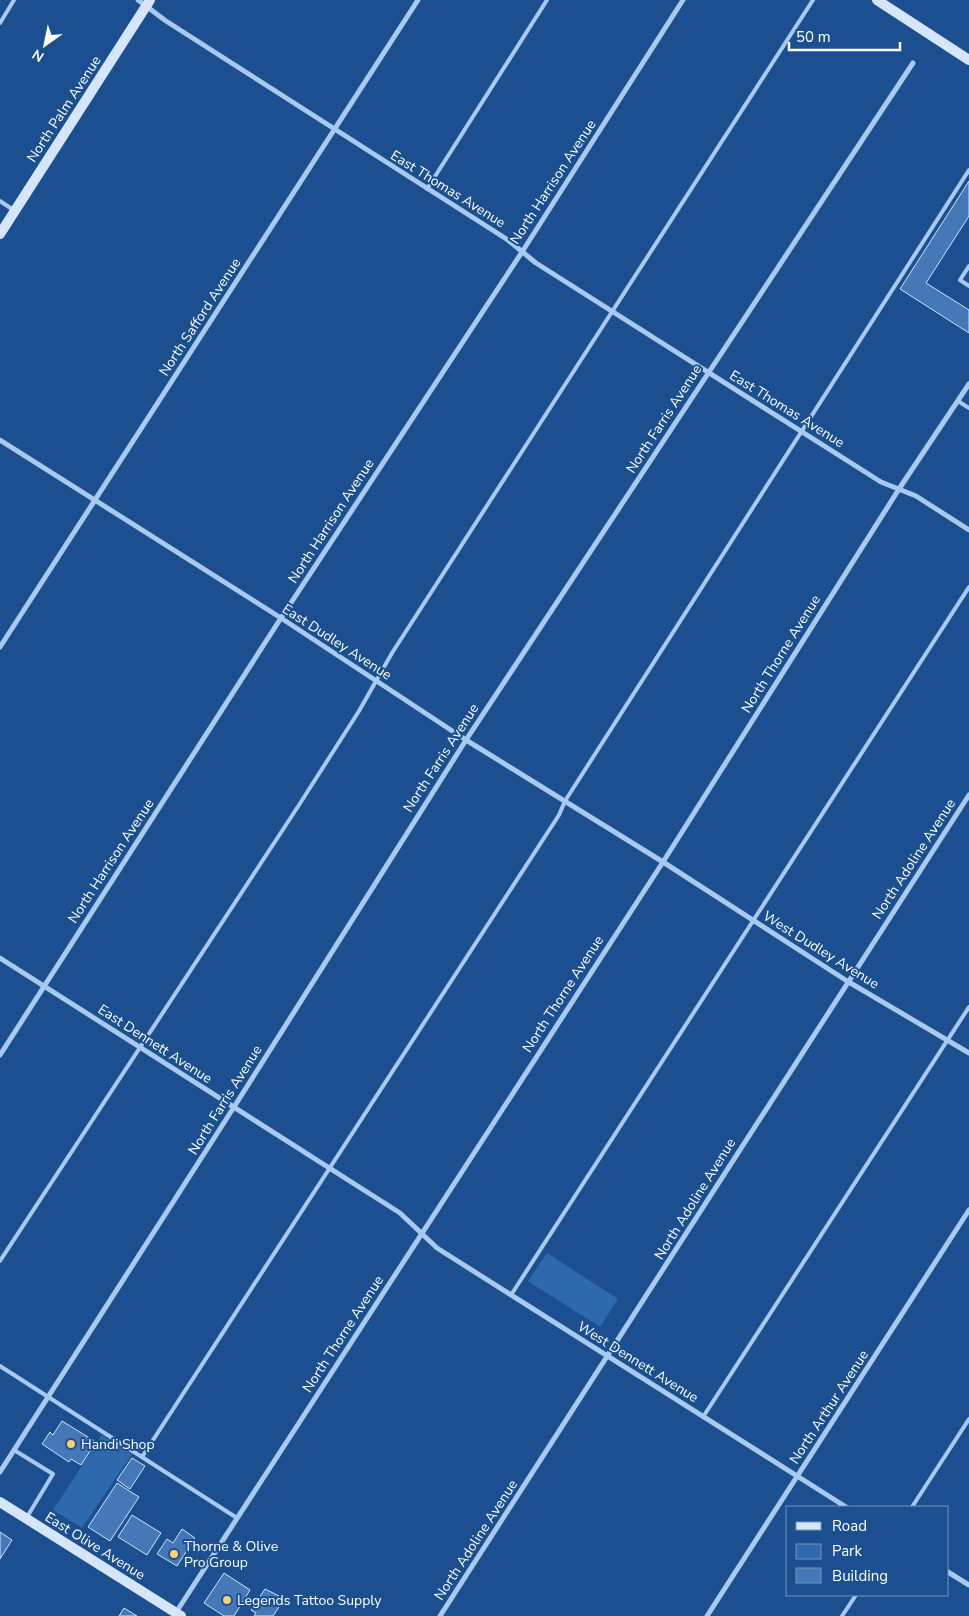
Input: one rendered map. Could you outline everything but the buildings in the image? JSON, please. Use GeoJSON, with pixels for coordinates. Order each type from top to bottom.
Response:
{"type":"FeatureCollection","features":[{"type":"Feature","properties":{"kind":"main road"},"geometry":{"type":"LineString","coordinates":[[877,0],[969,60]]}},
{"type":"Feature","properties":{"kind":"main road","name":"North Palm Avenue"},"geometry":{"type":"LineString","coordinates":[[0,234],[145,2]]}},
{"type":"Feature","properties":{"kind":"main road","name":"East Olive Avenue"},"geometry":{"type":"LineString","coordinates":[[0,1502],[177,1615]]}},
{"type":"Feature","properties":{"kind":"street","name":"North Safford Avenue"},"geometry":{"type":"LineString","coordinates":[[0,647],[418,0]]}},
{"type":"Feature","properties":{"kind":"street","name":"North Harrison Avenue"},"geometry":{"type":"LineString","coordinates":[[0,1055],[281,618],[522,252],[683,0]]}},
{"type":"Feature","properties":{"kind":"street","name":"East Thomas Avenue"},"geometry":{"type":"LineString","coordinates":[[145,2],[166,21],[508,240],[536,263],[881,482],[916,496],[969,530]]}},
{"type":"Feature","properties":{"kind":"street","name":"North Farris Avenue"},"geometry":{"type":"LineString","coordinates":[[0,1472],[466,740],[913,63]]}},
{"type":"Feature","properties":{"kind":"street","name":"North Thorne Avenue"},"geometry":{"type":"LineString","coordinates":[[177,1615],[237,1518],[662,862],[899,489],[969,384]]}},
{"type":"Feature","properties":{"kind":"street","name":"East Dudley Avenue"},"geometry":{"type":"LineString","coordinates":[[0,440],[96,499],[281,618],[466,740],[662,862]]}},
{"type":"Feature","properties":{"kind":"street","name":"North Adoline Avenue"},"geometry":{"type":"LineString","coordinates":[[440,1616],[609,1357],[847,982],[969,795]]}},
{"type":"Feature","properties":{"kind":"street","name":"West Dudley Avenue"},"geometry":{"type":"LineString","coordinates":[[662,862],[847,982],[969,1053]]}},
{"type":"Feature","properties":{"kind":"street","name":"East Dennett Avenue"},"geometry":{"type":"LineString","coordinates":[[0,958],[400,1213],[421,1233]]}},
{"type":"Feature","properties":{"kind":"street","name":"North Arthur Avenue"},"geometry":{"type":"LineString","coordinates":[[707,1616],[969,1210]]}},
{"type":"Feature","properties":{"kind":"street","name":"West Dennett Avenue"},"geometry":{"type":"LineString","coordinates":[[421,1233],[437,1248],[844,1506]]}},
{"type":"Feature","properties":{"kind":"street"},"geometry":{"type":"LineString","coordinates":[[949,1573],[969,1585]]}},
{"type":"Feature","properties":{"kind":"lane"},"geometry":{"type":"LineString","coordinates":[[0,23],[14,0]]}},
{"type":"Feature","properties":{"kind":"lane"},"geometry":{"type":"LineString","coordinates":[[427,189],[547,0]]}},
{"type":"Feature","properties":{"kind":"lane"},"geometry":{"type":"LineString","coordinates":[[0,1261],[299,805],[359,711],[376,680],[813,0]]}},
{"type":"Feature","properties":{"kind":"lane"},"geometry":{"type":"LineString","coordinates":[[142,1457],[556,819],[565,801],[969,170]]}},
{"type":"Feature","properties":{"kind":"lane"},"geometry":{"type":"LineString","coordinates":[[0,201],[15,211]]}},
{"type":"Feature","properties":{"kind":"lane"},"geometry":{"type":"LineString","coordinates":[[969,266],[960,280],[969,286]]}},
{"type":"Feature","properties":{"kind":"lane"},"geometry":{"type":"LineString","coordinates":[[958,401],[969,408]]}},
{"type":"Feature","properties":{"kind":"lane"},"geometry":{"type":"LineString","coordinates":[[511,1295],[969,587]]}},
{"type":"Feature","properties":{"kind":"lane"},"geometry":{"type":"LineString","coordinates":[[703,1417],[969,1007]]}},
{"type":"Feature","properties":{"kind":"lane"},"geometry":{"type":"LineString","coordinates":[[0,1366],[237,1518]]}},
{"type":"Feature","properties":{"kind":"lane"},"geometry":{"type":"LineString","coordinates":[[913,1506],[969,1419]]}},
{"type":"Feature","properties":{"kind":"lane"},"geometry":{"type":"LineString","coordinates":[[14,1450],[53,1474],[26,1518]]}},
{"type":"Feature","properties":{"kind":"lane"},"geometry":{"type":"LineString","coordinates":[[842,1616],[855,1596]]}},
{"type":"Feature","properties":{"kind":"green space"},"geometry":{"type":"Polygon","coordinates":[[[547,1253],[618,1299],[600,1327],[528,1281],[547,1253]]]}},
{"type":"Feature","properties":{"kind":"green space"},"geometry":{"type":"Polygon","coordinates":[[[102,1435],[132,1454],[82,1528],[53,1510],[102,1435]]]}},
{"type":"Feature","properties":{"kind":"place","name":"Handi Shop"},"geometry":{"type":"Point","coordinates":[71,1444]}},
{"type":"Feature","properties":{"kind":"place","name":"Thorne & Olive Pro Group"},"geometry":{"type":"Point","coordinates":[174,1554]}},
{"type":"Feature","properties":{"kind":"place","name":"Legends Tattoo Supply"},"geometry":{"type":"Point","coordinates":[227,1600]}}]}
